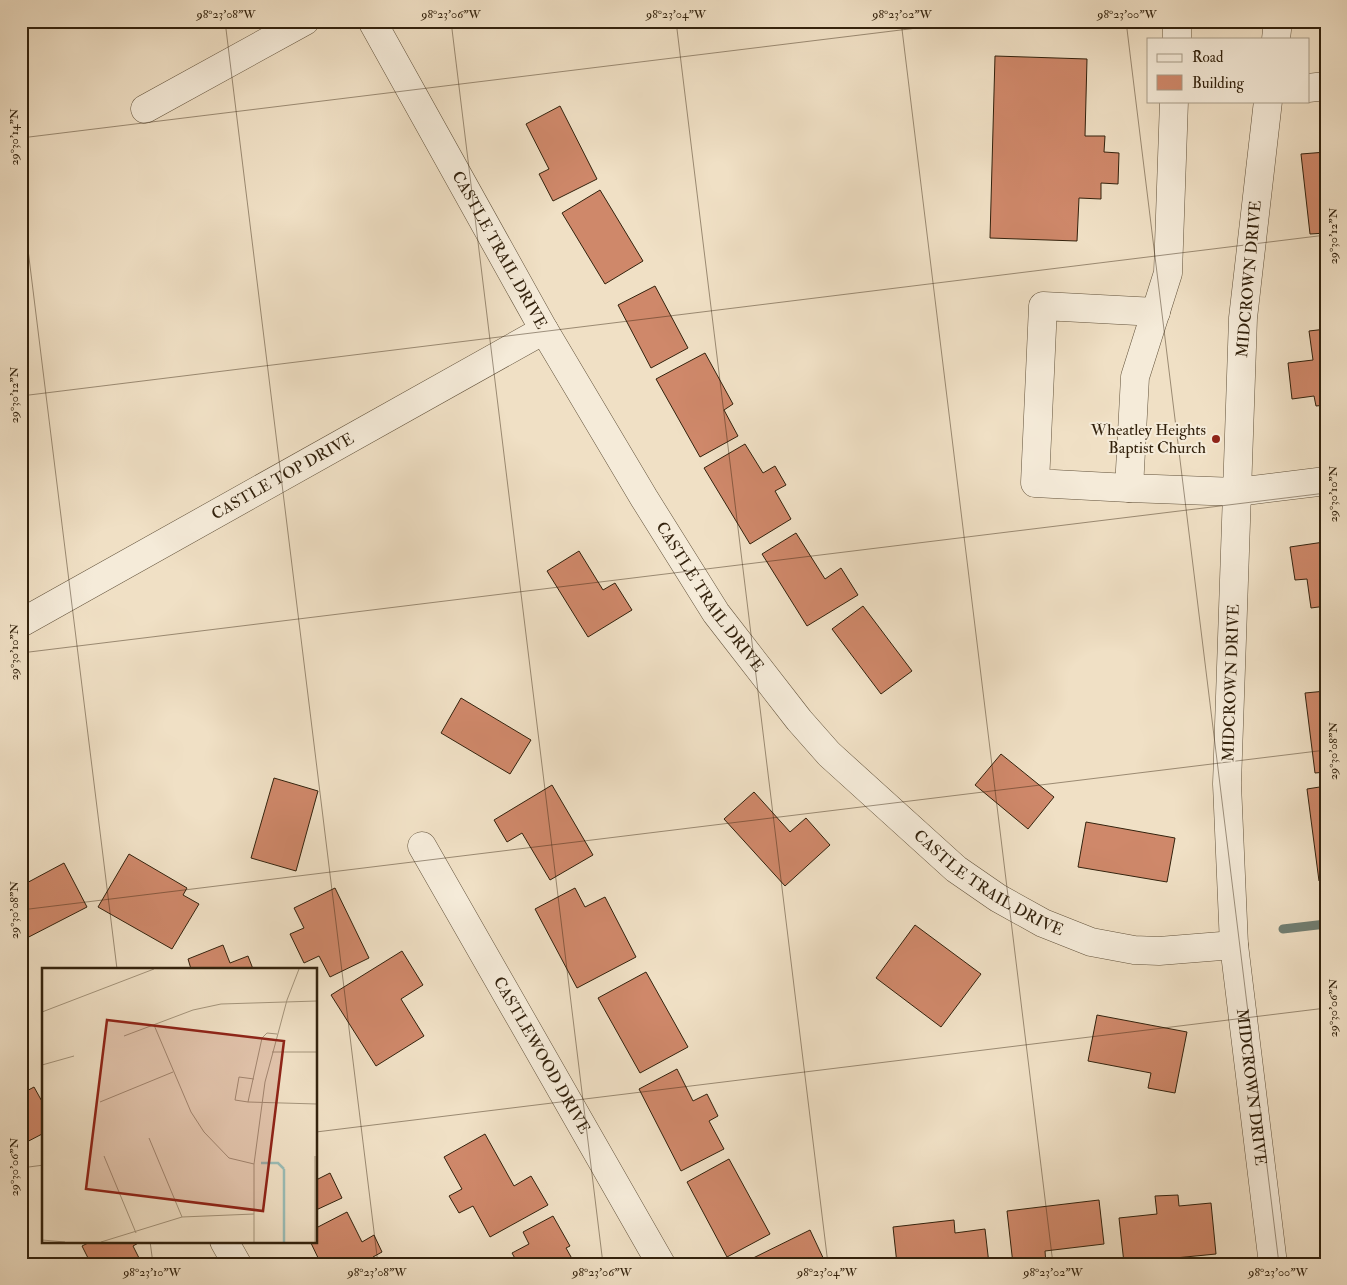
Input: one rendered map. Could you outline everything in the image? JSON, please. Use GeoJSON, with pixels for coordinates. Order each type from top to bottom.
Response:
{"type":"FeatureCollection","features":[{"type":"Feature","properties":{"kind":"street"},"geometry":{"type":"LineString","coordinates":[[145,109],[305,21]]}},
{"type":"Feature","properties":{"kind":"street","name":"CASTLE TRAIL DRIVE"},"geometry":{"type":"LineString","coordinates":[[372,21],[544,330],[644,498],[716,613],[799,720],[829,754],[956,869],[998,898],[1043,923],[1091,942],[1134,950],[1159,951],[1234,946]]}},
{"type":"Feature","properties":{"kind":"street"},"geometry":{"type":"LineString","coordinates":[[1177,38],[1178,21]]}},
{"type":"Feature","properties":{"kind":"street"},"geometry":{"type":"LineString","coordinates":[[1276,38],[1278,21]]}},
{"type":"Feature","properties":{"kind":"street"},"geometry":{"type":"LineString","coordinates":[[1310,88],[1326,86]]}},
{"type":"Feature","properties":{"kind":"street"},"geometry":{"type":"LineString","coordinates":[[1129,488],[1135,377],[1168,273],[1174,102]]}},
{"type":"Feature","properties":{"kind":"street","name":"MIDCROWN DRIVE"},"geometry":{"type":"LineString","coordinates":[[1268,102],[1243,318],[1228,784],[1234,946],[1273,1264]]}},
{"type":"Feature","properties":{"kind":"street"},"geometry":{"type":"LineString","coordinates":[[1156,312],[1043,306],[1035,484],[1237,492],[1326,480]]}},
{"type":"Feature","properties":{"kind":"street","name":"CASTLE TOP DRIVE"},"geometry":{"type":"LineString","coordinates":[[21,623],[544,330]]}},
{"type":"Feature","properties":{"kind":"street","name":"CASTLEWOOD DRIVE"},"geometry":{"type":"LineString","coordinates":[[422,846],[661,1264]]}},
{"type":"Feature","properties":{"kind":"street"},"geometry":{"type":"LineString","coordinates":[[225,1242],[237,1264]]}},
{"type":"Feature","properties":{"kind":"building"},"geometry":{"type":"Polygon","coordinates":[[[995,56],[1087,59],[1085,136],[1105,136],[1104,152],[1119,153],[1118,184],[1101,183],[1101,199],[1079,198],[1077,241],[990,238],[995,56]]]}},
{"type":"Feature","properties":{"kind":"building"},"geometry":{"type":"Polygon","coordinates":[[[560,106],[597,179],[553,201],[539,174],[549,169],[526,124],[560,106]]]}},
{"type":"Feature","properties":{"kind":"building"},"geometry":{"type":"Polygon","coordinates":[[[1326,152],[1326,233],[1310,234],[1301,154],[1326,152]]]}},
{"type":"Feature","properties":{"kind":"building"},"geometry":{"type":"Polygon","coordinates":[[[600,190],[643,261],[605,284],[562,213],[600,190]]]}},
{"type":"Feature","properties":{"kind":"building"},"geometry":{"type":"Polygon","coordinates":[[[655,286],[688,348],[651,368],[618,305],[655,286]]]}},
{"type":"Feature","properties":{"kind":"building"},"geometry":{"type":"Polygon","coordinates":[[[1326,329],[1326,405],[1316,406],[1314,396],[1292,399],[1288,363],[1313,360],[1309,331],[1326,329]]]}},
{"type":"Feature","properties":{"kind":"building"},"geometry":{"type":"Polygon","coordinates":[[[705,353],[733,404],[724,410],[738,436],[700,457],[656,379],[705,353]]]}},
{"type":"Feature","properties":{"kind":"building"},"geometry":{"type":"Polygon","coordinates":[[[745,444],[763,473],[775,466],[786,485],[775,491],[791,519],[750,544],[704,468],[745,444]]]}},
{"type":"Feature","properties":{"kind":"building"},"geometry":{"type":"Polygon","coordinates":[[[796,533],[825,579],[841,568],[858,595],[807,626],[762,554],[796,533]]]}},
{"type":"Feature","properties":{"kind":"building"},"geometry":{"type":"Polygon","coordinates":[[[1324,542],[1326,555],[1326,606],[1311,608],[1307,579],[1295,580],[1290,547],[1324,542]]]}},
{"type":"Feature","properties":{"kind":"building"},"geometry":{"type":"Polygon","coordinates":[[[579,551],[603,590],[615,583],[632,610],[588,637],[547,571],[579,551]]]}},
{"type":"Feature","properties":{"kind":"building"},"geometry":{"type":"Polygon","coordinates":[[[863,606],[912,671],[881,694],[832,629],[863,606]]]}},
{"type":"Feature","properties":{"kind":"building"},"geometry":{"type":"Polygon","coordinates":[[[1326,691],[1326,772],[1315,773],[1305,693],[1326,691]]]}},
{"type":"Feature","properties":{"kind":"building"},"geometry":{"type":"Polygon","coordinates":[[[461,698],[531,740],[510,774],[441,733],[461,698]]]}},
{"type":"Feature","properties":{"kind":"building"},"geometry":{"type":"Polygon","coordinates":[[[1001,754],[1054,797],[1028,829],[975,785],[1001,754]]]}},
{"type":"Feature","properties":{"kind":"building"},"geometry":{"type":"Polygon","coordinates":[[[274,778],[318,791],[296,871],[251,858],[274,778]]]}},
{"type":"Feature","properties":{"kind":"building"},"geometry":{"type":"Polygon","coordinates":[[[552,785],[593,855],[550,880],[522,833],[507,842],[494,820],[552,785]]]}},
{"type":"Feature","properties":{"kind":"building"},"geometry":{"type":"Polygon","coordinates":[[[1326,786],[1326,880],[1319,881],[1307,789],[1326,786]]]}},
{"type":"Feature","properties":{"kind":"building"},"geometry":{"type":"Polygon","coordinates":[[[754,792],[790,832],[806,818],[830,845],[785,886],[724,819],[754,792]]]}},
{"type":"Feature","properties":{"kind":"building"},"geometry":{"type":"Polygon","coordinates":[[[1086,822],[1175,838],[1167,882],[1078,867],[1086,822]]]}},
{"type":"Feature","properties":{"kind":"building"},"geometry":{"type":"Polygon","coordinates":[[[129,854],[187,888],[183,895],[199,904],[172,949],[98,907],[129,854]]]}},
{"type":"Feature","properties":{"kind":"building"},"geometry":{"type":"Polygon","coordinates":[[[64,863],[87,907],[21,941],[21,886],[64,863]]]}},
{"type":"Feature","properties":{"kind":"building"},"geometry":{"type":"Polygon","coordinates":[[[335,888],[369,958],[330,977],[319,956],[304,963],[290,934],[304,928],[294,908],[335,888]]]}},
{"type":"Feature","properties":{"kind":"building"},"geometry":{"type":"Polygon","coordinates":[[[575,888],[585,907],[605,897],[636,957],[577,988],[535,909],[575,888]]]}},
{"type":"Feature","properties":{"kind":"building"},"geometry":{"type":"Polygon","coordinates":[[[915,925],[981,974],[941,1027],[876,978],[915,925]]]}},
{"type":"Feature","properties":{"kind":"building"},"geometry":{"type":"Polygon","coordinates":[[[223,945],[230,963],[248,956],[253,968],[191,968],[188,959],[223,945]]]}},
{"type":"Feature","properties":{"kind":"building"},"geometry":{"type":"Polygon","coordinates":[[[402,951],[423,985],[401,999],[424,1036],[376,1066],[331,995],[402,951]]]}},
{"type":"Feature","properties":{"kind":"building"},"geometry":{"type":"Polygon","coordinates":[[[646,972],[688,1047],[640,1073],[598,998],[646,972]]]}},
{"type":"Feature","properties":{"kind":"building"},"geometry":{"type":"Polygon","coordinates":[[[1097,1015],[1187,1032],[1175,1093],[1148,1088],[1151,1073],[1088,1061],[1097,1015]]]}},
{"type":"Feature","properties":{"kind":"building"},"geometry":{"type":"Polygon","coordinates":[[[677,1069],[693,1101],[707,1094],[718,1116],[709,1121],[724,1149],[681,1171],[639,1089],[677,1069]]]}},
{"type":"Feature","properties":{"kind":"building"},"geometry":{"type":"Polygon","coordinates":[[[34,1087],[42,1101],[42,1134],[21,1145],[21,1094],[34,1087]]]}},
{"type":"Feature","properties":{"kind":"building"},"geometry":{"type":"Polygon","coordinates":[[[485,1134],[514,1186],[531,1176],[548,1205],[490,1237],[473,1206],[459,1213],[449,1196],[462,1189],[444,1157],[485,1134]]]}},
{"type":"Feature","properties":{"kind":"building"},"geometry":{"type":"Polygon","coordinates":[[[729,1159],[770,1234],[727,1257],[687,1182],[729,1159]]]}},
{"type":"Feature","properties":{"kind":"building"},"geometry":{"type":"Polygon","coordinates":[[[330,1173],[342,1198],[318,1209],[318,1179],[330,1173]]]}},
{"type":"Feature","properties":{"kind":"building"},"geometry":{"type":"Polygon","coordinates":[[[1178,1195],[1179,1206],[1211,1203],[1216,1254],[1124,1263],[1119,1218],[1157,1214],[1155,1196],[1178,1195]]]}},
{"type":"Feature","properties":{"kind":"building"},"geometry":{"type":"Polygon","coordinates":[[[1099,1200],[1104,1244],[1045,1251],[1046,1264],[1013,1264],[1007,1211],[1099,1200]]]}},
{"type":"Feature","properties":{"kind":"building"},"geometry":{"type":"Polygon","coordinates":[[[347,1212],[362,1242],[374,1235],[382,1252],[373,1257],[376,1264],[321,1264],[310,1242],[318,1242],[318,1227],[347,1212]]]}},
{"type":"Feature","properties":{"kind":"building"},"geometry":{"type":"Polygon","coordinates":[[[553,1216],[570,1246],[566,1248],[575,1264],[518,1264],[512,1253],[529,1244],[523,1232],[553,1216]]]}},
{"type":"Feature","properties":{"kind":"building"},"geometry":{"type":"Polygon","coordinates":[[[954,1220],[955,1233],[985,1229],[989,1264],[897,1264],[893,1227],[954,1220]]]}},
{"type":"Feature","properties":{"kind":"building"},"geometry":{"type":"Polygon","coordinates":[[[810,1230],[826,1264],[741,1264],[810,1230]]]}},
{"type":"Feature","properties":{"kind":"building"},"geometry":{"type":"Polygon","coordinates":[[[90,1242],[140,1242],[133,1246],[142,1264],[91,1264],[82,1246],[90,1242]]]}},
{"type":"Feature","properties":{"kind":"waterway"},"geometry":{"type":"LineString","coordinates":[[1283,929],[1326,924]]}},
{"type":"Feature","properties":{"kind":"place","name":"Wheatley Heights Baptist Church"},"geometry":{"type":"Point","coordinates":[1216,439]}}]}
